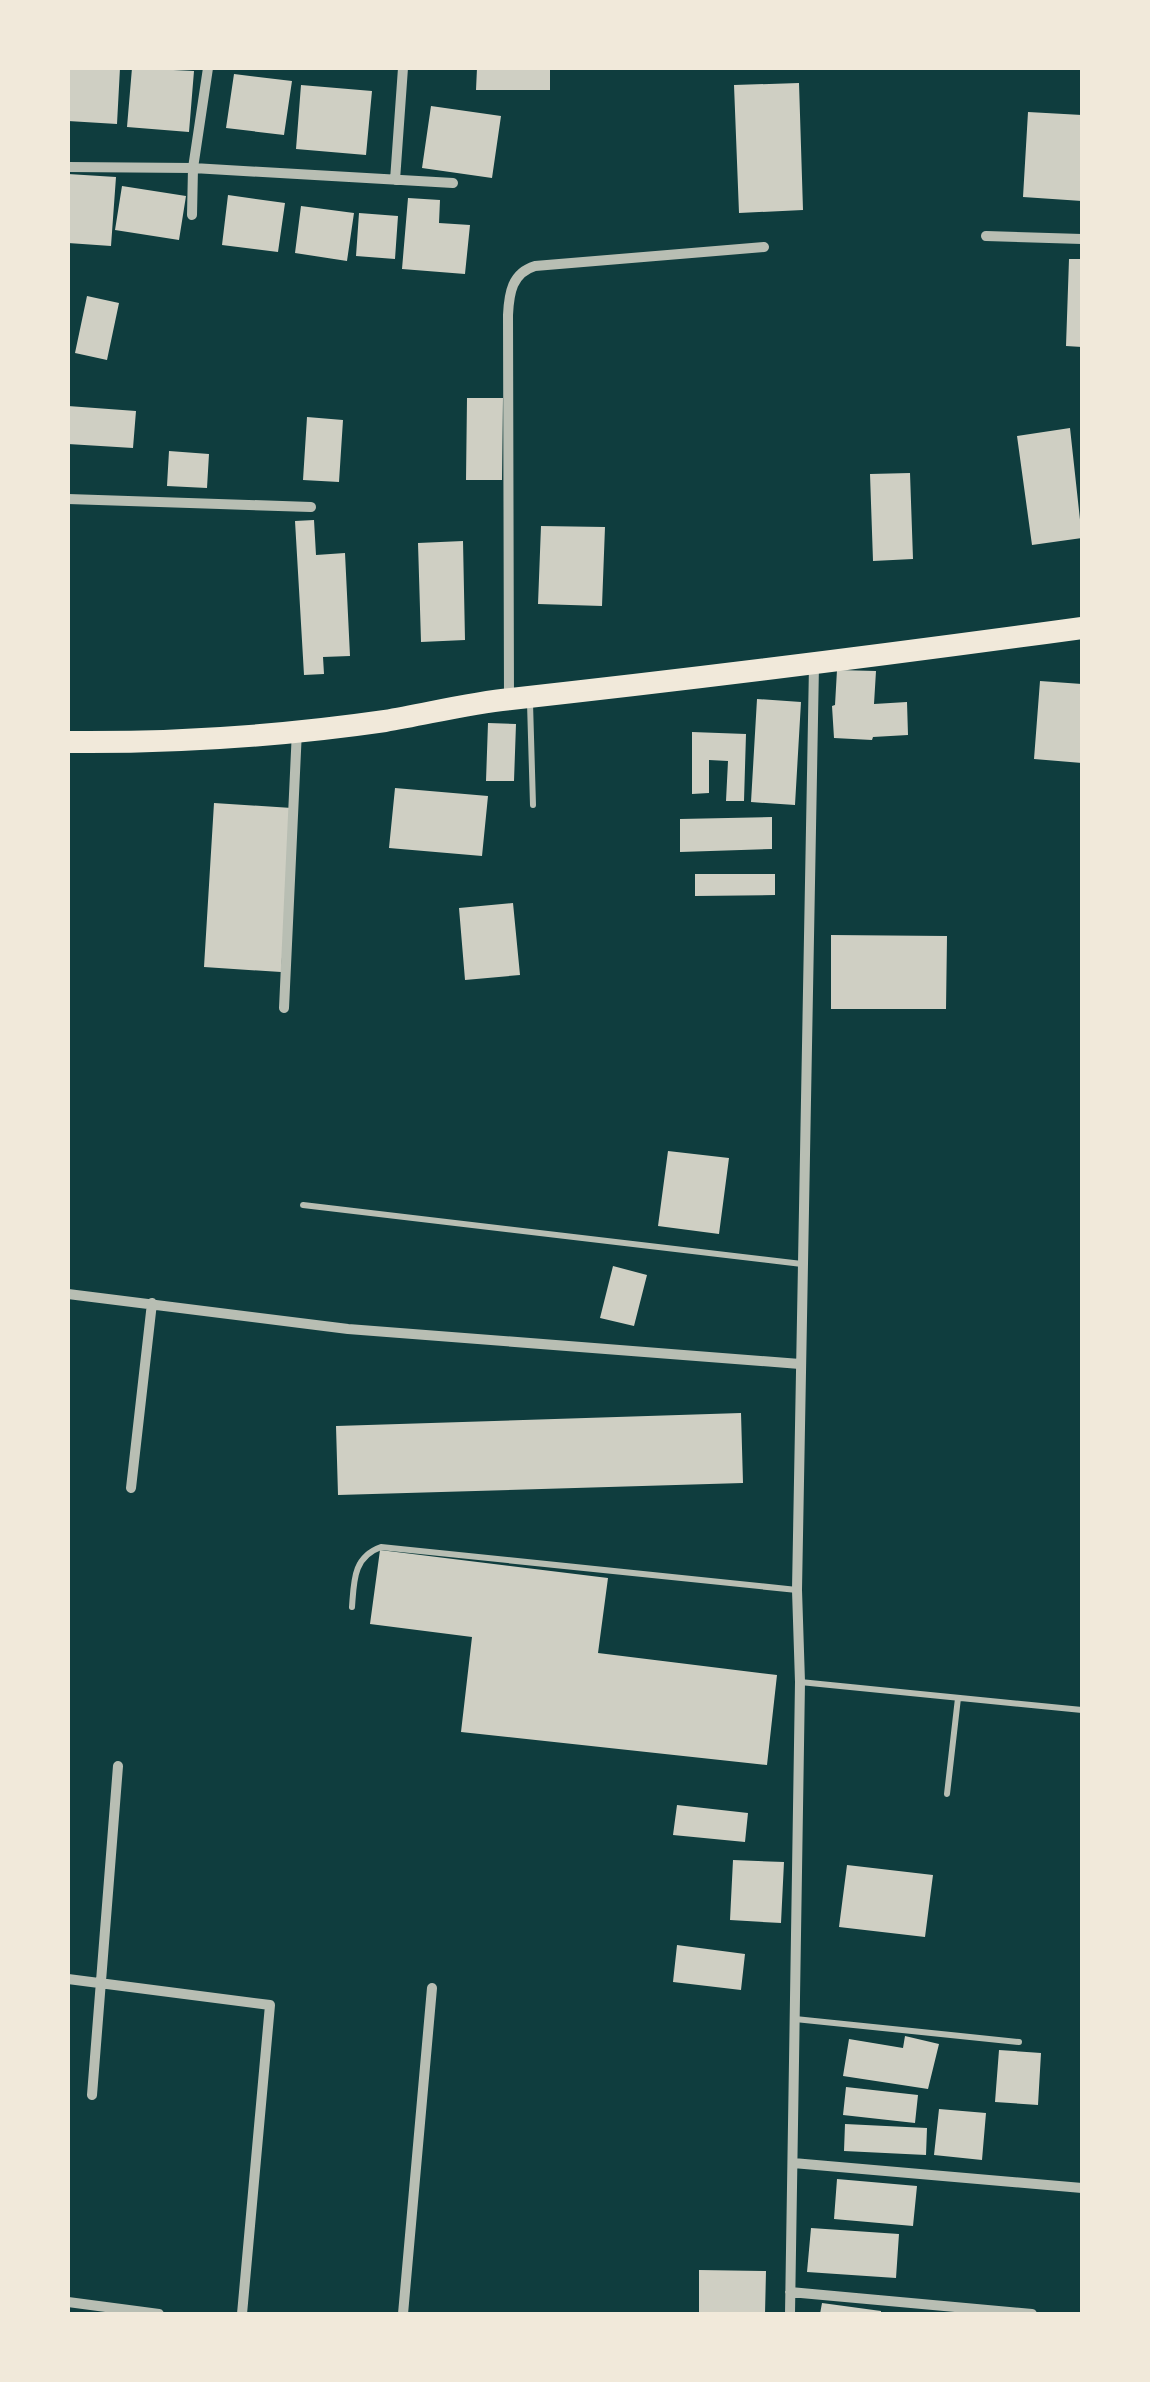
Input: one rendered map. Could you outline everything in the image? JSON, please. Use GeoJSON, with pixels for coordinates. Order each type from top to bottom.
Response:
{"type":"FeatureCollection","features":[{"type":"Feature","properties":{"kind":"highway"},"geometry":{"type":"LineString","coordinates":[[68,742],[130,742],[382,721],[520,698],[814,665],[1082,628]]}},
{"type":"Feature","properties":{"kind":"street"},"geometry":{"type":"LineString","coordinates":[[192,215],[193,168],[208,68]]}},
{"type":"Feature","properties":{"kind":"street"},"geometry":{"type":"LineString","coordinates":[[394,180],[403,68]]}},
{"type":"Feature","properties":{"kind":"street"},"geometry":{"type":"LineString","coordinates":[[68,166],[193,168],[453,183]]}},
{"type":"Feature","properties":{"kind":"street"},"geometry":{"type":"LineString","coordinates":[[986,236],[1082,240]]}},
{"type":"Feature","properties":{"kind":"street"},"geometry":{"type":"LineString","coordinates":[[520,698],[508,315],[517,277],[535,266],[764,247]]}},
{"type":"Feature","properties":{"kind":"street"},"geometry":{"type":"LineString","coordinates":[[68,499],[311,507]]}},
{"type":"Feature","properties":{"kind":"street"},"geometry":{"type":"LineString","coordinates":[[790,2314],[800,1682],[800,1364],[814,665]]}},
{"type":"Feature","properties":{"kind":"street"},"geometry":{"type":"LineString","coordinates":[[284,1008],[298,729]]}},
{"type":"Feature","properties":{"kind":"street"},"geometry":{"type":"LineString","coordinates":[[68,1294],[348,1330],[800,1364]]}},
{"type":"Feature","properties":{"kind":"street"},"geometry":{"type":"LineString","coordinates":[[130,1488],[152,1303]]}},
{"type":"Feature","properties":{"kind":"street"},"geometry":{"type":"LineString","coordinates":[[92,2095],[118,1766]]}},
{"type":"Feature","properties":{"kind":"street"},"geometry":{"type":"LineString","coordinates":[[68,1979],[270,2005],[242,2314]]}},
{"type":"Feature","properties":{"kind":"street"},"geometry":{"type":"LineString","coordinates":[[403,2314],[432,1988]]}},
{"type":"Feature","properties":{"kind":"street"},"geometry":{"type":"LineString","coordinates":[[793,2162],[1082,2188]]}},
{"type":"Feature","properties":{"kind":"street"},"geometry":{"type":"LineString","coordinates":[[790,2292],[1032,2314]]}},
{"type":"Feature","properties":{"kind":"street"},"geometry":{"type":"LineString","coordinates":[[68,2302],[160,2314]]}},
{"type":"Feature","properties":{"kind":"lane"},"geometry":{"type":"LineString","coordinates":[[520,698],[533,804]]}},
{"type":"Feature","properties":{"kind":"lane"},"geometry":{"type":"LineString","coordinates":[[304,1204],[802,1264]]}},
{"type":"Feature","properties":{"kind":"lane"},"geometry":{"type":"LineString","coordinates":[[352,1607],[359,1565],[367,1554],[381,1548],[797,1590]]}},
{"type":"Feature","properties":{"kind":"lane"},"geometry":{"type":"LineString","coordinates":[[800,1682],[1082,1710]]}},
{"type":"Feature","properties":{"kind":"lane"},"geometry":{"type":"LineString","coordinates":[[947,1794],[958,1698]]}},
{"type":"Feature","properties":{"kind":"lane"},"geometry":{"type":"LineString","coordinates":[[795,2019],[1019,2042]]}},
{"type":"Feature","properties":{"kind":"building"},"geometry":{"type":"Polygon","coordinates":[[[68,68],[120,68],[117,124],[68,121],[68,68]]]}},
{"type":"Feature","properties":{"kind":"building"},"geometry":{"type":"Polygon","coordinates":[[[132,68],[194,71],[189,132],[127,127],[132,68]]]}},
{"type":"Feature","properties":{"kind":"building"},"geometry":{"type":"Polygon","coordinates":[[[477,68],[550,68],[550,90],[476,90],[477,68]]]}},
{"type":"Feature","properties":{"kind":"building"},"geometry":{"type":"Polygon","coordinates":[[[234,74],[292,81],[284,135],[226,128],[234,74]]]}},
{"type":"Feature","properties":{"kind":"building"},"geometry":{"type":"Polygon","coordinates":[[[799,83],[803,210],[739,213],[734,85],[799,83]]]}},
{"type":"Feature","properties":{"kind":"building"},"geometry":{"type":"Polygon","coordinates":[[[301,85],[372,91],[366,155],[296,149],[301,85]]]}},
{"type":"Feature","properties":{"kind":"building"},"geometry":{"type":"Polygon","coordinates":[[[431,106],[501,116],[492,178],[422,168],[431,106]]]}},
{"type":"Feature","properties":{"kind":"building"},"geometry":{"type":"Polygon","coordinates":[[[1028,112],[1082,115],[1082,201],[1023,197],[1028,112]]]}},
{"type":"Feature","properties":{"kind":"building"},"geometry":{"type":"Polygon","coordinates":[[[68,174],[116,177],[111,246],[68,243],[68,174]]]}},
{"type":"Feature","properties":{"kind":"building"},"geometry":{"type":"Polygon","coordinates":[[[122,186],[186,196],[179,240],[115,230],[122,186]]]}},
{"type":"Feature","properties":{"kind":"building"},"geometry":{"type":"Polygon","coordinates":[[[228,195],[285,203],[278,252],[222,245],[228,195]]]}},
{"type":"Feature","properties":{"kind":"building"},"geometry":{"type":"Polygon","coordinates":[[[408,198],[440,200],[439,223],[470,225],[465,274],[402,269],[408,198]]]}},
{"type":"Feature","properties":{"kind":"building"},"geometry":{"type":"Polygon","coordinates":[[[301,206],[354,213],[347,261],[295,253],[301,206]]]}},
{"type":"Feature","properties":{"kind":"building"},"geometry":{"type":"Polygon","coordinates":[[[359,213],[398,216],[395,259],[356,256],[359,213]]]}},
{"type":"Feature","properties":{"kind":"building"},"geometry":{"type":"Polygon","coordinates":[[[1069,259],[1082,259],[1082,347],[1066,346],[1069,259]]]}},
{"type":"Feature","properties":{"kind":"building"},"geometry":{"type":"Polygon","coordinates":[[[87,296],[119,303],[107,360],[75,353],[87,296]]]}},
{"type":"Feature","properties":{"kind":"building"},"geometry":{"type":"Polygon","coordinates":[[[467,398],[503,398],[502,480],[466,480],[467,398]]]}},
{"type":"Feature","properties":{"kind":"building"},"geometry":{"type":"Polygon","coordinates":[[[68,406],[136,411],[133,448],[68,444],[68,406]]]}},
{"type":"Feature","properties":{"kind":"building"},"geometry":{"type":"Polygon","coordinates":[[[307,417],[343,420],[339,482],[303,480],[307,417]]]}},
{"type":"Feature","properties":{"kind":"building"},"geometry":{"type":"Polygon","coordinates":[[[1070,428],[1082,538],[1032,545],[1017,436],[1070,428]]]}},
{"type":"Feature","properties":{"kind":"building"},"geometry":{"type":"Polygon","coordinates":[[[169,451],[209,454],[207,488],[167,486],[169,451]]]}},
{"type":"Feature","properties":{"kind":"building"},"geometry":{"type":"Polygon","coordinates":[[[910,473],[913,559],[873,561],[870,474],[910,473]]]}},
{"type":"Feature","properties":{"kind":"building"},"geometry":{"type":"Polygon","coordinates":[[[314,520],[316,555],[345,553],[350,656],[323,657],[324,674],[304,675],[295,521],[314,520]]]}},
{"type":"Feature","properties":{"kind":"building"},"geometry":{"type":"Polygon","coordinates":[[[541,526],[605,527],[602,606],[538,604],[541,526]]]}},
{"type":"Feature","properties":{"kind":"building"},"geometry":{"type":"Polygon","coordinates":[[[463,541],[465,640],[421,642],[418,543],[463,541]]]}},
{"type":"Feature","properties":{"kind":"building"},"geometry":{"type":"Polygon","coordinates":[[[837,670],[876,671],[874,704],[907,702],[908,735],[872,740],[834,738],[832,706],[837,670]]]}},
{"type":"Feature","properties":{"kind":"building"},"geometry":{"type":"Polygon","coordinates":[[[1040,681],[1082,684],[1082,763],[1034,759],[1040,681]]]}},
{"type":"Feature","properties":{"kind":"building"},"geometry":{"type":"Polygon","coordinates":[[[757,699],[801,702],[795,805],[751,802],[757,699]]]}},
{"type":"Feature","properties":{"kind":"building"},"geometry":{"type":"Polygon","coordinates":[[[488,723],[516,724],[514,781],[486,781],[488,723]]]}},
{"type":"Feature","properties":{"kind":"building"},"geometry":{"type":"Polygon","coordinates":[[[692,732],[746,734],[744,801],[726,801],[728,761],[709,760],[709,793],[692,794],[692,732]]]}},
{"type":"Feature","properties":{"kind":"building"},"geometry":{"type":"Polygon","coordinates":[[[395,788],[488,796],[482,856],[389,848],[395,788]]]}},
{"type":"Feature","properties":{"kind":"building"},"geometry":{"type":"Polygon","coordinates":[[[214,803],[292,808],[281,972],[204,967],[214,803]]]}},
{"type":"Feature","properties":{"kind":"building"},"geometry":{"type":"Polygon","coordinates":[[[772,817],[772,849],[680,852],[680,819],[772,817]]]}},
{"type":"Feature","properties":{"kind":"building"},"geometry":{"type":"Polygon","coordinates":[[[695,874],[775,874],[775,895],[695,896],[695,874]]]}},
{"type":"Feature","properties":{"kind":"building"},"geometry":{"type":"Polygon","coordinates":[[[513,903],[520,975],[465,980],[459,908],[513,903]]]}},
{"type":"Feature","properties":{"kind":"building"},"geometry":{"type":"Polygon","coordinates":[[[831,935],[947,936],[946,1009],[831,1009],[831,935]]]}},
{"type":"Feature","properties":{"kind":"building"},"geometry":{"type":"Polygon","coordinates":[[[668,1151],[729,1158],[719,1234],[658,1226],[668,1151]]]}},
{"type":"Feature","properties":{"kind":"building"},"geometry":{"type":"Polygon","coordinates":[[[613,1266],[647,1275],[634,1326],[600,1318],[613,1266]]]}},
{"type":"Feature","properties":{"kind":"building"},"geometry":{"type":"Polygon","coordinates":[[[741,1413],[743,1483],[338,1495],[336,1426],[741,1413]]]}},
{"type":"Feature","properties":{"kind":"building"},"geometry":{"type":"Polygon","coordinates":[[[380,1550],[608,1578],[598,1653],[777,1675],[767,1765],[461,1732],[472,1637],[370,1624],[380,1550]]]}},
{"type":"Feature","properties":{"kind":"building"},"geometry":{"type":"Polygon","coordinates":[[[677,1805],[748,1813],[745,1842],[673,1835],[677,1805]]]}},
{"type":"Feature","properties":{"kind":"building"},"geometry":{"type":"Polygon","coordinates":[[[733,1860],[784,1862],[781,1923],[730,1920],[733,1860]]]}},
{"type":"Feature","properties":{"kind":"building"},"geometry":{"type":"Polygon","coordinates":[[[847,1865],[933,1875],[925,1937],[839,1927],[847,1865]]]}},
{"type":"Feature","properties":{"kind":"building"},"geometry":{"type":"Polygon","coordinates":[[[677,1945],[745,1954],[741,1990],[673,1982],[677,1945]]]}},
{"type":"Feature","properties":{"kind":"building"},"geometry":{"type":"Polygon","coordinates":[[[905,2036],[939,2044],[928,2089],[843,2076],[849,2039],[903,2048],[905,2036]]]}},
{"type":"Feature","properties":{"kind":"building"},"geometry":{"type":"Polygon","coordinates":[[[999,2050],[1041,2053],[1038,2105],[995,2102],[999,2050]]]}},
{"type":"Feature","properties":{"kind":"building"},"geometry":{"type":"Polygon","coordinates":[[[846,2087],[918,2095],[915,2123],[843,2115],[846,2087]]]}},
{"type":"Feature","properties":{"kind":"building"},"geometry":{"type":"Polygon","coordinates":[[[939,2109],[986,2113],[982,2160],[934,2155],[939,2109]]]}},
{"type":"Feature","properties":{"kind":"building"},"geometry":{"type":"Polygon","coordinates":[[[845,2124],[927,2128],[926,2155],[844,2151],[845,2124]]]}},
{"type":"Feature","properties":{"kind":"building"},"geometry":{"type":"Polygon","coordinates":[[[837,2179],[917,2186],[913,2226],[834,2219],[837,2179]]]}},
{"type":"Feature","properties":{"kind":"building"},"geometry":{"type":"Polygon","coordinates":[[[811,2228],[899,2234],[896,2278],[807,2272],[811,2228]]]}},
{"type":"Feature","properties":{"kind":"building"},"geometry":{"type":"Polygon","coordinates":[[[699,2270],[766,2271],[765,2314],[699,2314],[699,2270]]]}},
{"type":"Feature","properties":{"kind":"building"},"geometry":{"type":"Polygon","coordinates":[[[822,2303],[881,2311],[881,2314],[820,2314],[822,2303]]]}}]}
